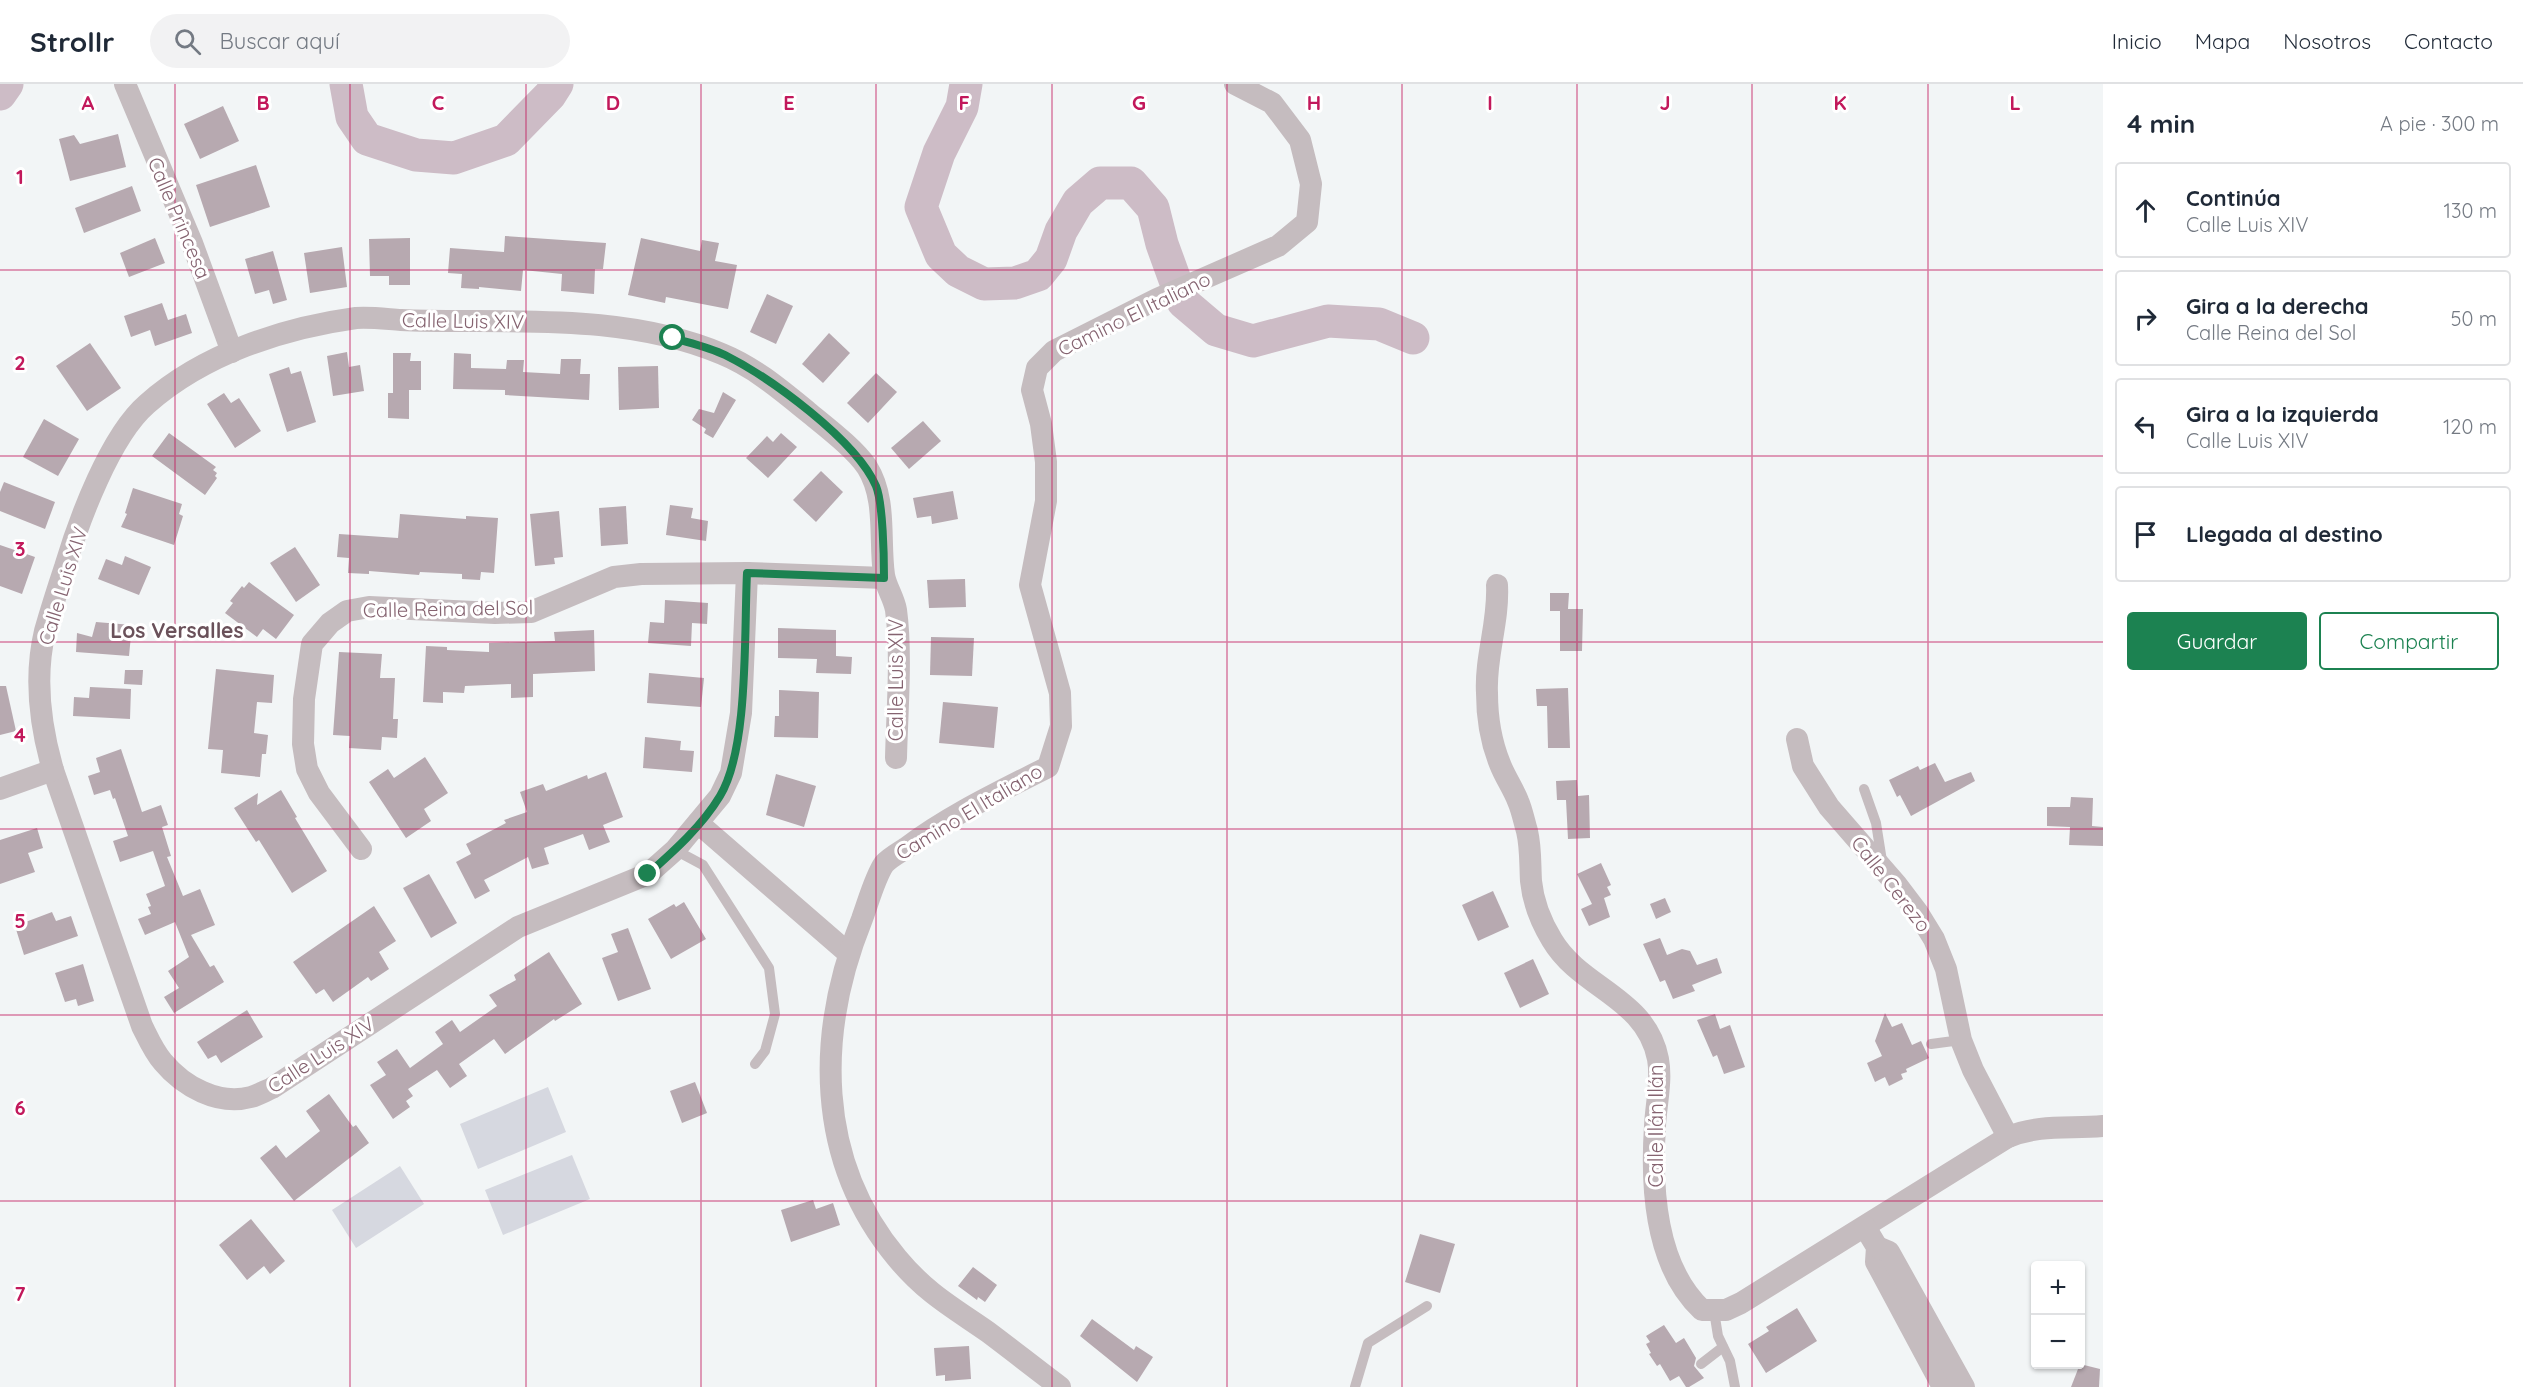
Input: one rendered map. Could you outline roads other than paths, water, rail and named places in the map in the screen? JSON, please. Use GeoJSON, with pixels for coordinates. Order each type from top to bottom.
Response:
{"type":"FeatureCollection","features":[{"type":"Feature","properties":{"kind":"street","name":"Calle Princesa"},"geometry":{"type":"LineString","coordinates":[[125,84],[192,243],[232,352]]}},
{"type":"Feature","properties":{"kind":"street","name":"Camino El Italiano"},"geometry":{"type":"LineString","coordinates":[[1060,1387],[921,1285],[880,1235],[852,1188],[838,1136],[831,1071],[834,1011],[848,953],[884,863],[925,834],[973,805],[1048,767],[1060,726],[1060,693],[1030,585],[1046,501],[1046,462],[1041,424],[1032,390],[1037,368],[1054,351],[1156,299],[1278,246],[1307,222],[1311,184],[1300,140],[1272,103],[1235,84]]}},
{"type":"Feature","properties":{"kind":"street","name":"Calle Luis XIV"},"geometry":{"type":"LineString","coordinates":[[747,573],[738,737],[731,773],[720,796],[698,823],[675,850],[648,874],[518,927],[272,1088],[249,1098],[225,1099],[201,1092],[181,1080],[162,1061],[141,1026],[52,770],[43,734],[40,702],[44,634],[70,551],[116,440],[145,405],[181,378],[232,352],[278,334],[359,318],[424,321],[530,321],[614,326],[673,338],[724,354],[772,382],[825,426],[865,465],[878,489],[884,578],[896,606],[898,631],[896,758]]}},
{"type":"Feature","properties":{"kind":"street","name":"Calle Reina del Sol"},"geometry":{"type":"LineString","coordinates":[[361,849],[319,793],[308,769],[303,744],[304,699],[312,644],[330,623],[346,611],[369,607],[495,613],[531,612],[614,577],[641,574],[747,573],[884,578]]}},
{"type":"Feature","properties":{"kind":"street","name":"Calle Ilán Ilán"},"geometry":{"type":"LineString","coordinates":[[1497,585],[1498,601],[1488,667],[1488,715],[1499,763],[1519,802],[1528,835],[1531,882],[1537,907],[1543,925],[1566,958],[1586,978],[1634,1012],[1652,1040],[1658,1059],[1660,1077],[1653,1156],[1658,1214],[1666,1248],[1691,1300],[1702,1310],[1714,1311]]}},
{"type":"Feature","properties":{"kind":"street","name":"Calle Cerezo"},"geometry":{"type":"LineString","coordinates":[[1797,739],[1803,766],[1829,807],[1884,870],[1918,913],[1934,939],[1946,969],[1961,1040],[1978,1080],[2008,1137]]}},
{"type":"Feature","properties":{"kind":"street"},"geometry":{"type":"LineString","coordinates":[[0,789],[52,770]]}},
{"type":"Feature","properties":{"kind":"street"},"geometry":{"type":"LineString","coordinates":[[698,823],[848,953]]}},
{"type":"Feature","properties":{"kind":"street"},"geometry":{"type":"LineString","coordinates":[[1714,1311],[1726,1310],[1740,1303],[2008,1137],[2025,1130],[2103,1126]]}},
{"type":"Feature","properties":{"kind":"street"},"geometry":{"type":"LineString","coordinates":[[1865,1227],[1877,1247],[1876,1262],[1943,1387]]}},
{"type":"Feature","properties":{"kind":"street"},"geometry":{"type":"LineString","coordinates":[[1877,1247],[1889,1252],[1964,1387]]}},
{"type":"Feature","properties":{"kind":"lane"},"geometry":{"type":"LineString","coordinates":[[1864,789],[1876,823],[1884,870]]}},
{"type":"Feature","properties":{"kind":"lane"},"geometry":{"type":"LineString","coordinates":[[675,850],[703,865],[769,968],[775,1014],[765,1051],[755,1064]]}},
{"type":"Feature","properties":{"kind":"lane"},"geometry":{"type":"LineString","coordinates":[[1932,1044],[1961,1040]]}},
{"type":"Feature","properties":{"kind":"lane"},"geometry":{"type":"LineString","coordinates":[[1355,1387],[1368,1343],[1427,1306]]}},
{"type":"Feature","properties":{"kind":"lane"},"geometry":{"type":"LineString","coordinates":[[1714,1311],[1718,1336],[1730,1361],[1735,1387]]}},
{"type":"Feature","properties":{"kind":"lane"},"geometry":{"type":"LineString","coordinates":[[1701,1364],[1723,1347]]}},
{"type":"Feature","properties":{"kind":"waterway"},"geometry":{"type":"LineString","coordinates":[[0,94],[7,84]]}},
{"type":"Feature","properties":{"kind":"waterway"},"geometry":{"type":"LineString","coordinates":[[346,84],[352,117],[367,139],[416,155],[454,158],[506,140],[550,95],[557,84]]}},
{"type":"Feature","properties":{"kind":"waterway"},"geometry":{"type":"LineString","coordinates":[[966,84],[962,107],[939,153],[921,207],[941,255],[958,271],[984,284],[1015,283],[1038,275],[1051,259],[1061,231],[1078,202],[1100,183],[1131,183],[1153,208],[1162,244],[1183,302],[1216,330],[1253,341],[1328,321],[1379,324],[1413,338]]}},
{"type":"Feature","properties":{"kind":"district","name":"Los Versalles"},"geometry":{"type":"Point","coordinates":[177,631]}}]}
